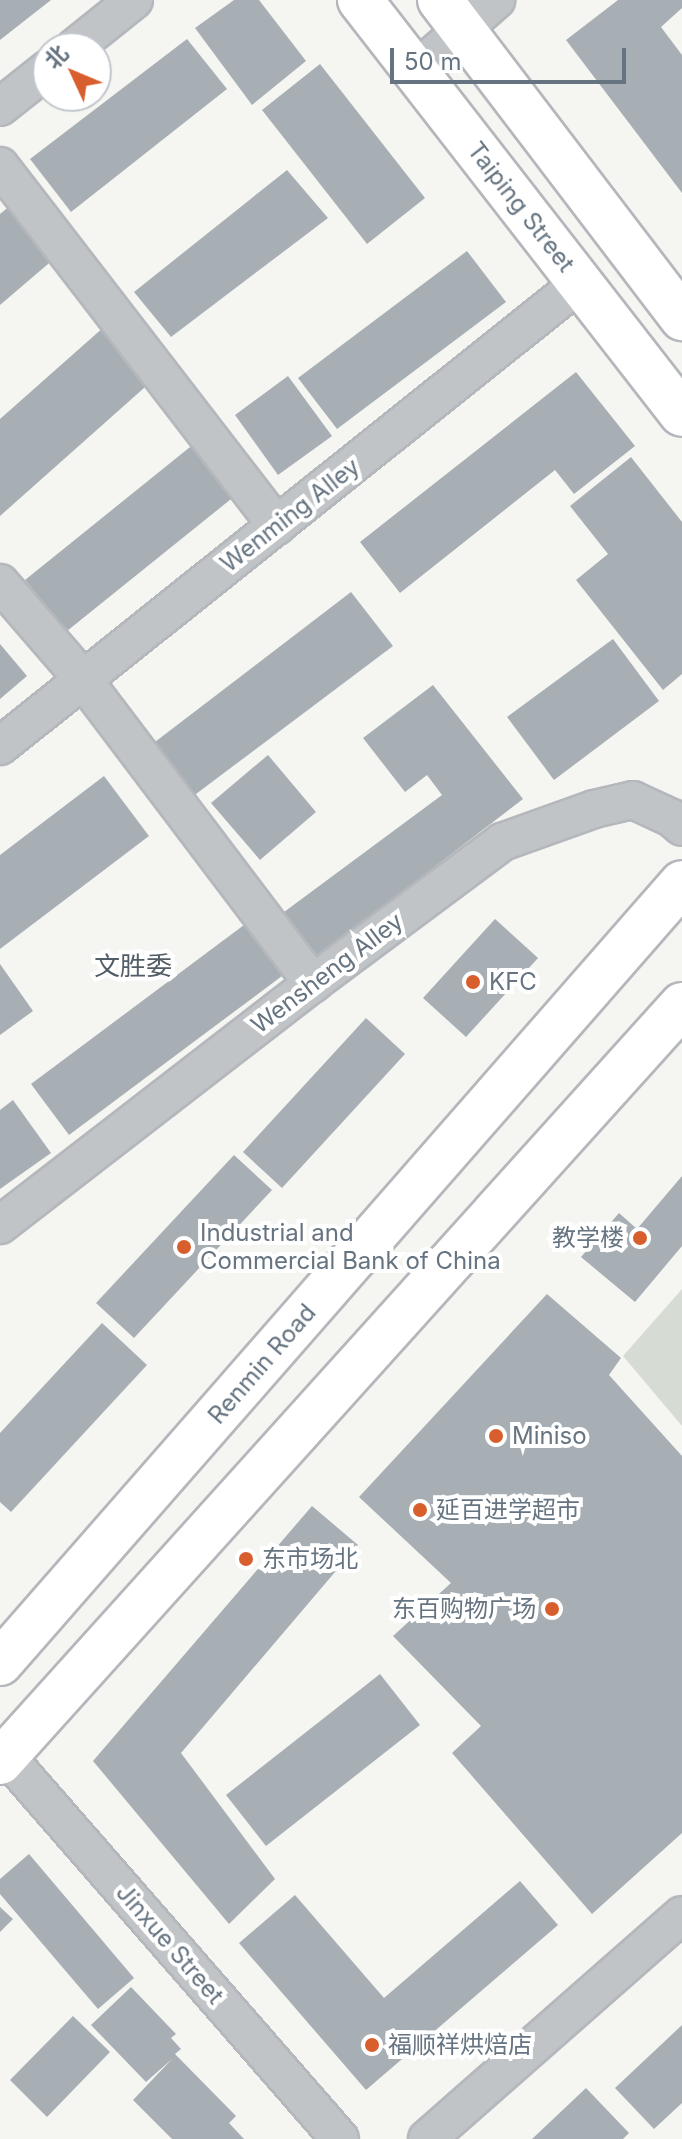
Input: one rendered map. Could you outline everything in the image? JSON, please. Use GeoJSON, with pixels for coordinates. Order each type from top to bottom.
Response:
{"type":"FeatureCollection","features":[{"type":"Feature","properties":{"kind":"main road","name":"Taiping Street"},"geometry":{"type":"LineString","coordinates":[[360,0],[682,414]]}},
{"type":"Feature","properties":{"kind":"main road"},"geometry":{"type":"LineString","coordinates":[[451,14],[682,318]]}},
{"type":"Feature","properties":{"kind":"main road","name":"Renmin Road"},"geometry":{"type":"LineString","coordinates":[[0,1663],[682,883]]}},
{"type":"Feature","properties":{"kind":"main road"},"geometry":{"type":"LineString","coordinates":[[2,1756],[682,1005]]}},
{"type":"Feature","properties":{"kind":"street"},"geometry":{"type":"LineString","coordinates":[[94,32],[134,0]]}},
{"type":"Feature","properties":{"kind":"street"},"geometry":{"type":"LineString","coordinates":[[415,71],[451,14],[496,0]]}},
{"type":"Feature","properties":{"kind":"street"},"geometry":{"type":"LineString","coordinates":[[0,107],[32,82]]}},
{"type":"Feature","properties":{"kind":"street"},"geometry":{"type":"LineString","coordinates":[[0,166],[277,526]]}},
{"type":"Feature","properties":{"kind":"street","name":"Wenming Alley"},"geometry":{"type":"LineString","coordinates":[[0,746],[580,283]]}},
{"type":"Feature","properties":{"kind":"street"},"geometry":{"type":"LineString","coordinates":[[0,583],[82,678],[313,983]]}},
{"type":"Feature","properties":{"kind":"street","name":"Wensheng Alley"},"geometry":{"type":"LineString","coordinates":[[0,1225],[313,983],[502,842],[594,809],[633,800],[672,818],[682,827]]}},
{"type":"Feature","properties":{"kind":"street","name":"Jinxue Street"},"geometry":{"type":"LineString","coordinates":[[2,1756],[340,2139]]}},
{"type":"Feature","properties":{"kind":"street"},"geometry":{"type":"LineString","coordinates":[[427,2139],[682,1915]]}},
{"type":"Feature","properties":{"kind":"shaded area"},"geometry":{"type":"Polygon","coordinates":[[[682,1289],[682,1426],[623,1356],[682,1289]]]}},
{"type":"Feature","properties":{"kind":"building"},"geometry":{"type":"Polygon","coordinates":[[[0,0],[51,0],[0,40],[0,0]]]}},
{"type":"Feature","properties":{"kind":"building"},"geometry":{"type":"Polygon","coordinates":[[[234,0],[259,0],[306,61],[252,105],[195,28],[234,0]]]}},
{"type":"Feature","properties":{"kind":"building"},"geometry":{"type":"Polygon","coordinates":[[[618,0],[682,0],[682,8],[661,27],[682,55],[682,193],[566,40],[618,0]]]}},
{"type":"Feature","properties":{"kind":"building"},"geometry":{"type":"Polygon","coordinates":[[[187,39],[227,89],[71,212],[30,159],[91,112],[112,112],[112,96],[187,39]]]}},
{"type":"Feature","properties":{"kind":"building"},"geometry":{"type":"Polygon","coordinates":[[[320,64],[425,198],[367,244],[262,110],[320,64]]]}},
{"type":"Feature","properties":{"kind":"building"},"geometry":{"type":"Polygon","coordinates":[[[287,170],[328,218],[171,337],[134,292],[287,170]]]}},
{"type":"Feature","properties":{"kind":"building"},"geometry":{"type":"Polygon","coordinates":[[[11,205],[55,258],[0,305],[0,214],[11,205]]]}},
{"type":"Feature","properties":{"kind":"building"},"geometry":{"type":"Polygon","coordinates":[[[467,251],[506,302],[337,429],[298,378],[467,251]]]}},
{"type":"Feature","properties":{"kind":"building"},"geometry":{"type":"Polygon","coordinates":[[[105,326],[153,380],[0,516],[0,419],[105,326]]]}},
{"type":"Feature","properties":{"kind":"building"},"geometry":{"type":"Polygon","coordinates":[[[576,372],[635,446],[574,494],[555,470],[400,593],[360,542],[576,372]]]}},
{"type":"Feature","properties":{"kind":"building"},"geometry":{"type":"Polygon","coordinates":[[[288,376],[332,436],[278,475],[235,415],[288,376]]]}},
{"type":"Feature","properties":{"kind":"building"},"geometry":{"type":"Polygon","coordinates":[[[195,443],[236,495],[67,631],[25,580],[195,443]]]}},
{"type":"Feature","properties":{"kind":"building"},"geometry":{"type":"Polygon","coordinates":[[[631,457],[682,522],[682,674],[663,690],[576,580],[608,554],[570,506],[631,457]]]}},
{"type":"Feature","properties":{"kind":"building"},"geometry":{"type":"Polygon","coordinates":[[[351,592],[393,646],[192,797],[151,745],[351,592]]]}},
{"type":"Feature","properties":{"kind":"building"},"geometry":{"type":"Polygon","coordinates":[[[613,639],[659,701],[554,780],[507,717],[613,639]]]}},
{"type":"Feature","properties":{"kind":"building"},"geometry":{"type":"Polygon","coordinates":[[[0,644],[27,676],[0,699],[0,644]]]}},
{"type":"Feature","properties":{"kind":"building"},"geometry":{"type":"Polygon","coordinates":[[[433,685],[523,799],[313,960],[280,915],[442,795],[427,775],[405,792],[363,738],[433,685]]]}},
{"type":"Feature","properties":{"kind":"building"},"geometry":{"type":"Polygon","coordinates":[[[268,755],[316,812],[260,860],[211,803],[268,755]]]}},
{"type":"Feature","properties":{"kind":"building"},"geometry":{"type":"Polygon","coordinates":[[[104,776],[149,836],[0,949],[0,855],[104,776]]]}},
{"type":"Feature","properties":{"kind":"building"},"geometry":{"type":"Polygon","coordinates":[[[495,919],[538,958],[466,1037],[423,998],[495,919]]]}},
{"type":"Feature","properties":{"kind":"building"},"geometry":{"type":"Polygon","coordinates":[[[248,922],[286,973],[69,1135],[31,1084],[248,922]]]}},
{"type":"Feature","properties":{"kind":"building"},"geometry":{"type":"Polygon","coordinates":[[[0,964],[33,1011],[0,1035],[0,964]]]}},
{"type":"Feature","properties":{"kind":"building"},"geometry":{"type":"Polygon","coordinates":[[[366,1018],[405,1054],[282,1188],[243,1152],[366,1018]]]}},
{"type":"Feature","properties":{"kind":"building"},"geometry":{"type":"Polygon","coordinates":[[[13,1100],[51,1153],[0,1189],[0,1110],[13,1100]]]}},
{"type":"Feature","properties":{"kind":"building","name":"Industrial and Commercial Bank of China"},"geometry":{"type":"Polygon","coordinates":[[[234,1155],[272,1190],[134,1338],[96,1303],[234,1155]]]}},
{"type":"Feature","properties":{"kind":"building","name":"教学楼"},"geometry":{"type":"Polygon","coordinates":[[[682,1176],[682,1246],[635,1302],[581,1257],[619,1213],[637,1229],[682,1176]]]}},
{"type":"Feature","properties":{"kind":"building","name":"东百购物广场"},"geometry":{"type":"Polygon","coordinates":[[[547,1294],[621,1358],[609,1375],[682,1456],[682,1833],[592,1914],[452,1753],[481,1726],[393,1636],[451,1583],[359,1497],[547,1294]]]}},
{"type":"Feature","properties":{"kind":"building"},"geometry":{"type":"Polygon","coordinates":[[[102,1323],[147,1365],[11,1512],[0,1502],[0,1433],[102,1323]]]}},
{"type":"Feature","properties":{"kind":"building"},"geometry":{"type":"Polygon","coordinates":[[[312,1506],[358,1545],[181,1753],[275,1879],[229,1924],[93,1761],[312,1506]]]}},
{"type":"Feature","properties":{"kind":"building"},"geometry":{"type":"Polygon","coordinates":[[[380,1674],[420,1725],[266,1846],[226,1795],[380,1674]]]}},
{"type":"Feature","properties":{"kind":"building"},"geometry":{"type":"Polygon","coordinates":[[[29,1854],[134,1978],[98,2009],[0,1894],[0,1879],[29,1854]]]}},
{"type":"Feature","properties":{"kind":"building"},"geometry":{"type":"Polygon","coordinates":[[[520,1881],[558,1925],[366,2090],[239,1943],[295,1895],[384,1998],[520,1881]]]}},
{"type":"Feature","properties":{"kind":"building"},"geometry":{"type":"Polygon","coordinates":[[[0,1907],[13,1919],[0,1932],[0,1907]]]}},
{"type":"Feature","properties":{"kind":"building"},"geometry":{"type":"Polygon","coordinates":[[[131,1987],[176,2034],[171,2038],[181,2049],[175,2054],[236,2116],[229,2123],[244,2139],[172,2139],[133,2100],[172,2059],[146,2082],[91,2025],[131,1987]]]}},
{"type":"Feature","properties":{"kind":"building"},"geometry":{"type":"Polygon","coordinates":[[[73,2016],[110,2052],[47,2117],[10,2080],[73,2016]]]}},
{"type":"Feature","properties":{"kind":"building"},"geometry":{"type":"Polygon","coordinates":[[[682,2025],[682,2103],[654,2129],[615,2088],[682,2025]]]}},
{"type":"Feature","properties":{"kind":"building"},"geometry":{"type":"Polygon","coordinates":[[[586,2088],[629,2133],[623,2139],[532,2139],[586,2088]]]}},
{"type":"Feature","properties":{"kind":"place","name":"KFC"},"geometry":{"type":"Point","coordinates":[473,982]}},
{"type":"Feature","properties":{"kind":"place","name":"教学楼"},"geometry":{"type":"Point","coordinates":[640,1238]}},
{"type":"Feature","properties":{"kind":"place","name":"Industrial and Commercial Bank of China"},"geometry":{"type":"Point","coordinates":[184,1247]}},
{"type":"Feature","properties":{"kind":"place","name":"Miniso"},"geometry":{"type":"Point","coordinates":[496,1436]}},
{"type":"Feature","properties":{"kind":"place","name":"延百进学超市"},"geometry":{"type":"Point","coordinates":[420,1510]}},
{"type":"Feature","properties":{"kind":"place","name":"东市场北"},"geometry":{"type":"Point","coordinates":[246,1559]}},
{"type":"Feature","properties":{"kind":"place","name":"东百购物广场"},"geometry":{"type":"Point","coordinates":[552,1609]}},
{"type":"Feature","properties":{"kind":"place","name":"福顺祥烘焙店"},"geometry":{"type":"Point","coordinates":[372,2045]}},
{"type":"Feature","properties":{"kind":"district","name":"文胜委"},"geometry":{"type":"Point","coordinates":[133,966]}}]}
